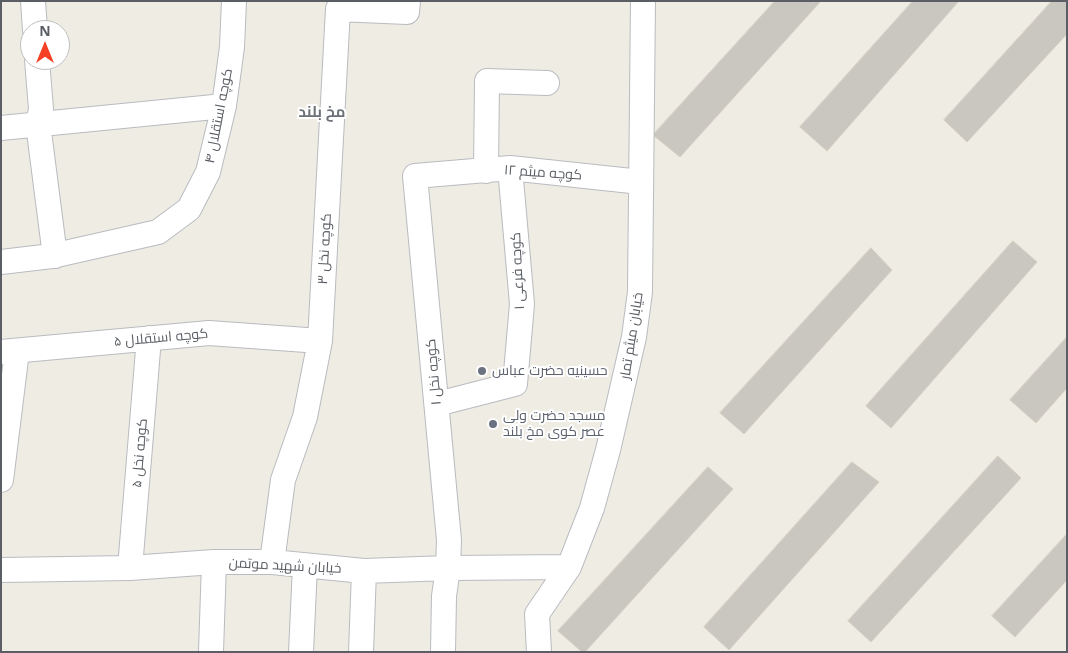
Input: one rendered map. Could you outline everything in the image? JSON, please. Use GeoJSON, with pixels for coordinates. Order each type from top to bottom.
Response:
{"type":"FeatureCollection","features":[{"type":"Feature","properties":{"kind":"street"},"geometry":{"type":"LineString","coordinates":[[32,1],[34,20]]}},
{"type":"Feature","properties":{"kind":"street","name":"کوچه استقلال ۴"},"geometry":{"type":"LineString","coordinates":[[1,262],[55,256],[158,232],[189,209],[208,172],[224,106],[232,47],[234,1]]}},
{"type":"Feature","properties":{"kind":"street","name":"کوچه نخل ۳"},"geometry":{"type":"LineString","coordinates":[[272,562],[283,480],[305,417],[320,341],[338,9],[407,12],[408,1]]}},
{"type":"Feature","properties":{"kind":"street","name":"خیابان میثم تمار"},"geometry":{"type":"LineString","coordinates":[[539,652],[537,614],[569,567],[592,508],[608,450],[634,336],[640,292],[643,1]]}},
{"type":"Feature","properties":{"kind":"street"},"geometry":{"type":"LineString","coordinates":[[38,70],[41,109],[38,124],[55,256]]}},
{"type":"Feature","properties":{"kind":"street"},"geometry":{"type":"LineString","coordinates":[[486,171],[488,81],[547,83]]}},
{"type":"Feature","properties":{"kind":"street"},"geometry":{"type":"LineString","coordinates":[[1,128],[224,106]]}},
{"type":"Feature","properties":{"kind":"street","name":"کوچه میثم ۱۲"},"geometry":{"type":"LineString","coordinates":[[415,176],[510,168],[641,182]]}},
{"type":"Feature","properties":{"kind":"street","name":"کوچه فرعی ۱"},"geometry":{"type":"LineString","coordinates":[[437,404],[515,384],[522,304],[510,168]]}},
{"type":"Feature","properties":{"kind":"street","name":"کوچه نخل ۱"},"geometry":{"type":"LineString","coordinates":[[415,176],[449,540],[444,596],[443,652]]}},
{"type":"Feature","properties":{"kind":"street","name":"کوچه استقلال ۵"},"geometry":{"type":"LineString","coordinates":[[9,352],[209,333],[320,341]]}},
{"type":"Feature","properties":{"kind":"street","name":"کوچه نخل ۵"},"geometry":{"type":"LineString","coordinates":[[130,568],[149,338]]}},
{"type":"Feature","properties":{"kind":"street"},"geometry":{"type":"LineString","coordinates":[[1,480],[9,352]]}},
{"type":"Feature","properties":{"kind":"street"},"geometry":{"type":"LineString","coordinates":[[211,652],[214,562]]}},
{"type":"Feature","properties":{"kind":"street","name":"خیابان شهید موتمن"},"geometry":{"type":"LineString","coordinates":[[1,570],[130,568],[214,562],[272,562],[364,571],[569,567]]}},
{"type":"Feature","properties":{"kind":"street"},"geometry":{"type":"LineString","coordinates":[[302,652],[305,566]]}},
{"type":"Feature","properties":{"kind":"street"},"geometry":{"type":"LineString","coordinates":[[361,652],[364,571]]}},
{"type":"Feature","properties":{"kind":"building"},"geometry":{"type":"Polygon","coordinates":[[[775,1],[821,1],[680,157],[653,135],[775,1]]]}},
{"type":"Feature","properties":{"kind":"building"},"geometry":{"type":"Polygon","coordinates":[[[913,1],[959,1],[827,151],[800,127],[913,1]]]}},
{"type":"Feature","properties":{"kind":"building"},"geometry":{"type":"Polygon","coordinates":[[[1052,1],[1067,1],[1067,34],[967,142],[944,120],[1052,1]]]}},
{"type":"Feature","properties":{"kind":"building"},"geometry":{"type":"Polygon","coordinates":[[[1013,241],[1037,262],[891,428],[866,406],[1013,241]]]}},
{"type":"Feature","properties":{"kind":"building"},"geometry":{"type":"Polygon","coordinates":[[[871,248],[892,270],[744,434],[720,413],[871,248]]]}},
{"type":"Feature","properties":{"kind":"building"},"geometry":{"type":"Polygon","coordinates":[[[1067,337],[1067,388],[1036,423],[1010,400],[1067,337]]]}},
{"type":"Feature","properties":{"kind":"building"},"geometry":{"type":"Polygon","coordinates":[[[998,456],[1021,478],[871,642],[848,621],[998,456]]]}},
{"type":"Feature","properties":{"kind":"building"},"geometry":{"type":"Polygon","coordinates":[[[852,462],[879,482],[729,650],[704,627],[852,462]]]}},
{"type":"Feature","properties":{"kind":"building"},"geometry":{"type":"Polygon","coordinates":[[[708,467],[733,489],[585,652],[582,652],[558,631],[708,467]]]}},
{"type":"Feature","properties":{"kind":"building"},"geometry":{"type":"Polygon","coordinates":[[[1067,534],[1067,580],[1015,637],[992,616],[1067,534]]]}},
{"type":"Feature","properties":{"kind":"place","name":"حسینیه حضرت عباس"},"geometry":{"type":"Point","coordinates":[482,371]}},
{"type":"Feature","properties":{"kind":"place","name":"مسجد حضرت ولی عصر کوی مخ بلند"},"geometry":{"type":"Point","coordinates":[493,424]}},
{"type":"Feature","properties":{"kind":"district","name":"مخ بلند"},"geometry":{"type":"Point","coordinates":[322,113]}}]}
